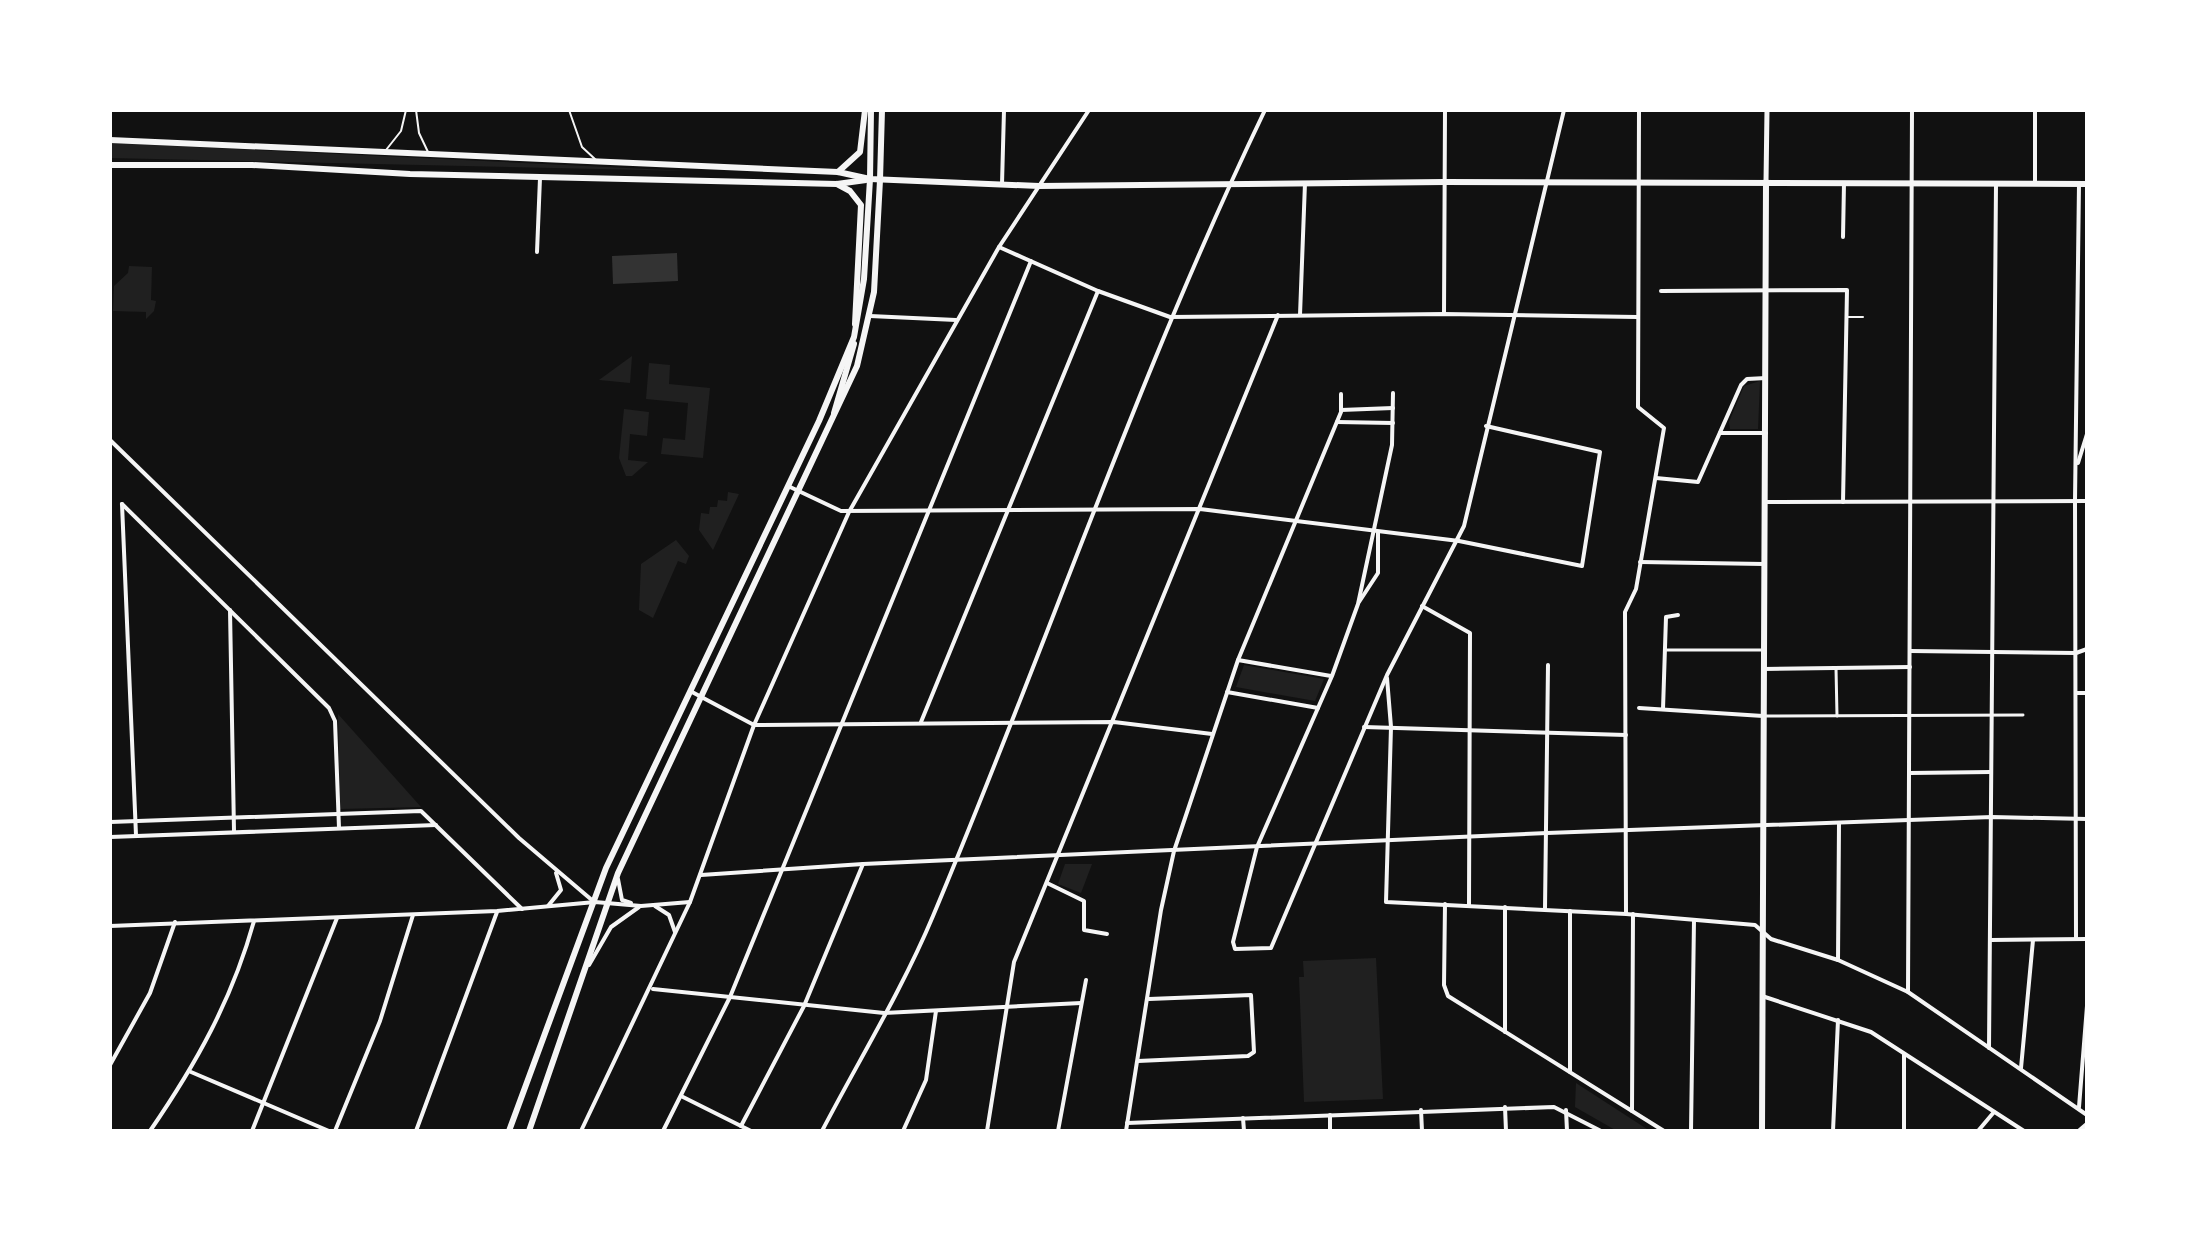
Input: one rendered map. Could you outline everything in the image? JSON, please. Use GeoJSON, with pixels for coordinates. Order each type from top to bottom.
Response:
{"type":"FeatureCollection","features":[{"type":"Feature","properties":{"kind":"main road"},"geometry":{"type":"LineString","coordinates":[[838,172],[860,152],[868,110]]}},
{"type":"Feature","properties":{"kind":"main road"},"geometry":{"type":"LineString","coordinates":[[509,1131],[606,868],[692,692],[854,337],[864,279],[870,179],[868,110]]}},
{"type":"Feature","properties":{"kind":"main road"},"geometry":{"type":"LineString","coordinates":[[529,1131],[618,873],[857,366],[870,316],[882,110]]}},
{"type":"Feature","properties":{"kind":"main road"},"geometry":{"type":"LineString","coordinates":[[110,140],[838,172],[880,180],[1039,186],[1445,182],[2087,184]]}},
{"type":"Feature","properties":{"kind":"main road"},"geometry":{"type":"LineString","coordinates":[[110,165],[252,165],[410,174],[837,184],[870,179]]}},
{"type":"Feature","properties":{"kind":"main road"},"geometry":{"type":"LineString","coordinates":[[1762,1131],[1766,182]]}},
{"type":"Feature","properties":{"kind":"main road"},"geometry":{"type":"LineString","coordinates":[[833,421],[836,401],[853,356],[861,205],[850,191],[837,184]]}},
{"type":"Feature","properties":{"kind":"main road"},"geometry":{"type":"LineString","coordinates":[[2080,1131],[2087,1125]]}},
{"type":"Feature","properties":{"kind":"street"},"geometry":{"type":"LineString","coordinates":[[1002,185],[1004,110]]}},
{"type":"Feature","properties":{"kind":"street"},"geometry":{"type":"LineString","coordinates":[[581,1131],[652,989],[690,902],[754,725],[849,512],[999,247],[1089,110]]}},
{"type":"Feature","properties":{"kind":"street"},"geometry":{"type":"LineString","coordinates":[[822,1131],[927,929],[1097,509],[1170,317],[1265,110]]}},
{"type":"Feature","properties":{"kind":"street"},"geometry":{"type":"LineString","coordinates":[[1444,314],[1445,110]]}},
{"type":"Feature","properties":{"kind":"street"},"geometry":{"type":"LineString","coordinates":[[1393,393],[1393,423],[1375,533],[1358,604],[1332,676],[1257,847],[1233,946],[1235,949],[1271,948],[1387,675],[1459,541],[1564,110]]}},
{"type":"Feature","properties":{"kind":"street"},"geometry":{"type":"LineString","coordinates":[[1632,1111],[1625,612],[1636,589],[1664,428],[1640,410],[1637,317],[1639,110]]}},
{"type":"Feature","properties":{"kind":"street"},"geometry":{"type":"LineString","coordinates":[[1766,182],[1767,110]]}},
{"type":"Feature","properties":{"kind":"street"},"geometry":{"type":"LineString","coordinates":[[1908,992],[1912,110]]}},
{"type":"Feature","properties":{"kind":"street"},"geometry":{"type":"LineString","coordinates":[[2035,110],[2035,183]]}},
{"type":"Feature","properties":{"kind":"street"},"geometry":{"type":"LineString","coordinates":[[537,252],[540,176]]}},
{"type":"Feature","properties":{"kind":"street"},"geometry":{"type":"LineString","coordinates":[[1300,315],[1305,183]]}},
{"type":"Feature","properties":{"kind":"street"},"geometry":{"type":"LineString","coordinates":[[1843,237],[1844,183]]}},
{"type":"Feature","properties":{"kind":"street"},"geometry":{"type":"LineString","coordinates":[[1989,1048],[1996,184]]}},
{"type":"Feature","properties":{"kind":"street"},"geometry":{"type":"LineString","coordinates":[[2076,939],[2075,501],[2079,184]]}},
{"type":"Feature","properties":{"kind":"street"},"geometry":{"type":"LineString","coordinates":[[999,247],[1098,291],[1170,317],[1444,314],[1637,317]]}},
{"type":"Feature","properties":{"kind":"street"},"geometry":{"type":"LineString","coordinates":[[663,1131],[730,997],[1031,261]]}},
{"type":"Feature","properties":{"kind":"street"},"geometry":{"type":"LineString","coordinates":[[1661,291],[1847,290],[1843,502]]}},
{"type":"Feature","properties":{"kind":"street"},"geometry":{"type":"LineString","coordinates":[[921,722],[1098,291]]}},
{"type":"Feature","properties":{"kind":"street"},"geometry":{"type":"LineString","coordinates":[[987,1131],[1010,978],[1056,857],[1114,722],[1278,315]]}},
{"type":"Feature","properties":{"kind":"street"},"geometry":{"type":"LineString","coordinates":[[870,316],[957,320]]}},
{"type":"Feature","properties":{"kind":"street"},"geometry":{"type":"LineString","coordinates":[[1656,478],[1698,482],[1744,381],[1766,378]]}},
{"type":"Feature","properties":{"kind":"street"},"geometry":{"type":"LineString","coordinates":[[1126,1131],[1161,910],[1174,851],[1238,660],[1337,422],[1341,394]]}},
{"type":"Feature","properties":{"kind":"street"},"geometry":{"type":"LineString","coordinates":[[1341,410],[1393,408]]}},
{"type":"Feature","properties":{"kind":"street"},"geometry":{"type":"LineString","coordinates":[[1337,422],[1393,423]]}},
{"type":"Feature","properties":{"kind":"street"},"geometry":{"type":"LineString","coordinates":[[788,486],[849,512],[930,508],[1200,509],[1459,541],[1576,566],[1584,562],[1600,452],[1486,426]]}},
{"type":"Feature","properties":{"kind":"street"},"geometry":{"type":"LineString","coordinates":[[1720,433],[1766,433]]}},
{"type":"Feature","properties":{"kind":"street"},"geometry":{"type":"LineString","coordinates":[[2077,467],[2087,434]]}},
{"type":"Feature","properties":{"kind":"street"},"geometry":{"type":"LineString","coordinates":[[110,440],[555,871],[595,902]]}},
{"type":"Feature","properties":{"kind":"street"},"geometry":{"type":"LineString","coordinates":[[1765,502],[2087,501]]}},
{"type":"Feature","properties":{"kind":"street"},"geometry":{"type":"LineString","coordinates":[[136,835],[122,504],[333,715],[339,828]]}},
{"type":"Feature","properties":{"kind":"street"},"geometry":{"type":"LineString","coordinates":[[1358,604],[1378,573],[1375,533]]}},
{"type":"Feature","properties":{"kind":"street"},"geometry":{"type":"LineString","coordinates":[[1640,562],[1764,564]]}},
{"type":"Feature","properties":{"kind":"street"},"geometry":{"type":"LineString","coordinates":[[1422,606],[1469,630],[1469,905]]}},
{"type":"Feature","properties":{"kind":"street"},"geometry":{"type":"LineString","coordinates":[[230,609],[234,831]]}},
{"type":"Feature","properties":{"kind":"street"},"geometry":{"type":"LineString","coordinates":[[1663,709],[1667,615],[1678,615]]}},
{"type":"Feature","properties":{"kind":"street"},"geometry":{"type":"LineString","coordinates":[[1910,651],[2076,653],[2087,649]]}},
{"type":"Feature","properties":{"kind":"street"},"geometry":{"type":"LineString","coordinates":[[1665,650],[1763,650]]}},
{"type":"Feature","properties":{"kind":"street"},"geometry":{"type":"LineString","coordinates":[[1238,660],[1332,676]]}},
{"type":"Feature","properties":{"kind":"street"},"geometry":{"type":"LineString","coordinates":[[1545,909],[1548,665]]}},
{"type":"Feature","properties":{"kind":"street"},"geometry":{"type":"LineString","coordinates":[[1763,669],[1910,667]]}},
{"type":"Feature","properties":{"kind":"street"},"geometry":{"type":"LineString","coordinates":[[1836,668],[1837,716]]}},
{"type":"Feature","properties":{"kind":"street"},"geometry":{"type":"LineString","coordinates":[[1387,675],[1391,727],[1386,902],[1630,914],[1755,925],[1771,939],[1838,960],[1908,992],[2087,1115]]}},
{"type":"Feature","properties":{"kind":"street"},"geometry":{"type":"LineString","coordinates":[[692,692],[754,725],[1114,722],[1212,734]]}},
{"type":"Feature","properties":{"kind":"street"},"geometry":{"type":"LineString","coordinates":[[1227,692],[1318,708]]}},
{"type":"Feature","properties":{"kind":"street"},"geometry":{"type":"LineString","coordinates":[[2076,693],[2087,693]]}},
{"type":"Feature","properties":{"kind":"street"},"geometry":{"type":"LineString","coordinates":[[1639,708],[1763,716],[2023,715]]}},
{"type":"Feature","properties":{"kind":"street"},"geometry":{"type":"LineString","coordinates":[[1364,727],[1626,735]]}},
{"type":"Feature","properties":{"kind":"street"},"geometry":{"type":"LineString","coordinates":[[1909,773],[1991,772]]}},
{"type":"Feature","properties":{"kind":"street"},"geometry":{"type":"LineString","coordinates":[[110,822],[421,811],[522,909]]}},
{"type":"Feature","properties":{"kind":"street"},"geometry":{"type":"LineString","coordinates":[[701,875],[863,864],[954,863],[1547,833],[1909,819],[2087,819]]}},
{"type":"Feature","properties":{"kind":"street"},"geometry":{"type":"LineString","coordinates":[[1838,960],[1839,823]]}},
{"type":"Feature","properties":{"kind":"street"},"geometry":{"type":"LineString","coordinates":[[110,837],[436,825]]}},
{"type":"Feature","properties":{"kind":"street"},"geometry":{"type":"LineString","coordinates":[[741,1126],[804,1006],[863,864]]}},
{"type":"Feature","properties":{"kind":"street"},"geometry":{"type":"LineString","coordinates":[[546,908],[561,890],[555,871]]}},
{"type":"Feature","properties":{"kind":"street"},"geometry":{"type":"LineString","coordinates":[[618,873],[622,900],[641,906]]}},
{"type":"Feature","properties":{"kind":"street"},"geometry":{"type":"LineString","coordinates":[[1047,883],[1084,901],[1085,931],[1107,934]]}},
{"type":"Feature","properties":{"kind":"street"},"geometry":{"type":"LineString","coordinates":[[110,926],[497,911],[595,902],[641,906],[690,902]]}},
{"type":"Feature","properties":{"kind":"street"},"geometry":{"type":"LineString","coordinates":[[1445,904],[1445,992],[1664,1131]]}},
{"type":"Feature","properties":{"kind":"street"},"geometry":{"type":"LineString","coordinates":[[653,905],[669,915],[675,933]]}},
{"type":"Feature","properties":{"kind":"street"},"geometry":{"type":"LineString","coordinates":[[586,972],[611,927],[641,906]]}},
{"type":"Feature","properties":{"kind":"street"},"geometry":{"type":"LineString","coordinates":[[1505,907],[1505,1032]]}},
{"type":"Feature","properties":{"kind":"street"},"geometry":{"type":"LineString","coordinates":[[416,1131],[497,911]]}},
{"type":"Feature","properties":{"kind":"street"},"geometry":{"type":"LineString","coordinates":[[1570,911],[1570,1072]]}},
{"type":"Feature","properties":{"kind":"street"},"geometry":{"type":"LineString","coordinates":[[191,1072],[332,1131],[380,1021],[413,915]]}},
{"type":"Feature","properties":{"kind":"street"},"geometry":{"type":"LineString","coordinates":[[252,1131],[266,1103],[337,918]]}},
{"type":"Feature","properties":{"kind":"street"},"geometry":{"type":"LineString","coordinates":[[1691,1131],[1694,920]]}},
{"type":"Feature","properties":{"kind":"street"},"geometry":{"type":"LineString","coordinates":[[150,1131],[191,1072],[233,989],[254,921]]}},
{"type":"Feature","properties":{"kind":"street"},"geometry":{"type":"LineString","coordinates":[[110,1065],[150,993],[175,922]]}},
{"type":"Feature","properties":{"kind":"street"},"geometry":{"type":"LineString","coordinates":[[1991,940],[2087,939]]}},
{"type":"Feature","properties":{"kind":"street"},"geometry":{"type":"LineString","coordinates":[[2021,1068],[2033,940]]}},
{"type":"Feature","properties":{"kind":"street"},"geometry":{"type":"LineString","coordinates":[[1058,1131],[1086,980]]}},
{"type":"Feature","properties":{"kind":"street"},"geometry":{"type":"LineString","coordinates":[[652,989],[884,1013],[1081,1003]]}},
{"type":"Feature","properties":{"kind":"street"},"geometry":{"type":"LineString","coordinates":[[1138,1061],[1248,1056],[1254,1052],[1251,995],[1148,999]]}},
{"type":"Feature","properties":{"kind":"street"},"geometry":{"type":"LineString","coordinates":[[1762,996],[1871,1032],[2024,1131]]}},
{"type":"Feature","properties":{"kind":"street"},"geometry":{"type":"LineString","coordinates":[[2079,1107],[2087,1006]]}},
{"type":"Feature","properties":{"kind":"street"},"geometry":{"type":"LineString","coordinates":[[903,1131],[926,1080],[936,1011]]}},
{"type":"Feature","properties":{"kind":"street"},"geometry":{"type":"LineString","coordinates":[[1833,1131],[1838,1020]]}},
{"type":"Feature","properties":{"kind":"street"},"geometry":{"type":"LineString","coordinates":[[1904,1054],[1904,1131]]}},
{"type":"Feature","properties":{"kind":"street"},"geometry":{"type":"LineString","coordinates":[[681,1096],[751,1131]]}},
{"type":"Feature","properties":{"kind":"street"},"geometry":{"type":"LineString","coordinates":[[1127,1123],[1505,1107],[1566,1110],[1601,1131]]}},
{"type":"Feature","properties":{"kind":"street"},"geometry":{"type":"LineString","coordinates":[[1505,1107],[1506,1131]]}},
{"type":"Feature","properties":{"kind":"street"},"geometry":{"type":"LineString","coordinates":[[1421,1110],[1422,1131]]}},
{"type":"Feature","properties":{"kind":"street"},"geometry":{"type":"LineString","coordinates":[[1566,1110],[1567,1131]]}},
{"type":"Feature","properties":{"kind":"street"},"geometry":{"type":"LineString","coordinates":[[1978,1131],[1994,1112]]}},
{"type":"Feature","properties":{"kind":"street"},"geometry":{"type":"LineString","coordinates":[[1330,1115],[1330,1131]]}},
{"type":"Feature","properties":{"kind":"street"},"geometry":{"type":"LineString","coordinates":[[1243,1118],[1244,1131]]}},
{"type":"Feature","properties":{"kind":"lane"},"geometry":{"type":"LineString","coordinates":[[384,152],[401,131],[406,110]]}},
{"type":"Feature","properties":{"kind":"lane"},"geometry":{"type":"LineString","coordinates":[[416,110],[419,133],[429,153]]}},
{"type":"Feature","properties":{"kind":"lane"},"geometry":{"type":"LineString","coordinates":[[569,111],[582,147],[598,161]]}},
{"type":"Feature","properties":{"kind":"lane"},"geometry":{"type":"LineString","coordinates":[[1846,317],[1863,317]]}},
{"type":"Feature","properties":{"kind":"shaded area"},"geometry":{"type":"Polygon","coordinates":[[[110,143],[689,171],[110,158],[110,143]]]}},
{"type":"Feature","properties":{"kind":"shaded area"},"geometry":{"type":"Polygon","coordinates":[[[677,253],[678,281],[613,284],[612,256],[677,253]]]}},
{"type":"Feature","properties":{"kind":"shaded area"},"geometry":{"type":"Polygon","coordinates":[[[129,266],[152,267],[151,300],[156,301],[154,311],[146,319],[146,312],[113,311],[114,286],[128,273],[129,266]]]}},
{"type":"Feature","properties":{"kind":"shaded area"},"geometry":{"type":"Polygon","coordinates":[[[632,356],[630,383],[599,380],[632,356]]]}},
{"type":"Feature","properties":{"kind":"shaded area"},"geometry":{"type":"Polygon","coordinates":[[[649,363],[670,365],[669,384],[710,388],[703,458],[661,454],[663,438],[685,440],[688,403],[646,399],[649,363]]]}},
{"type":"Feature","properties":{"kind":"shaded area"},"geometry":{"type":"Polygon","coordinates":[[[1760,381],[1758,429],[1730,429],[1729,422],[1744,386],[1760,381]]]}},
{"type":"Feature","properties":{"kind":"shaded area"},"geometry":{"type":"Polygon","coordinates":[[[624,409],[649,412],[647,436],[630,434],[628,460],[648,462],[632,476],[626,476],[619,458],[624,409]]]}},
{"type":"Feature","properties":{"kind":"shaded area"},"geometry":{"type":"Polygon","coordinates":[[[728,492],[739,494],[713,550],[699,530],[701,513],[709,514],[710,507],[717,507],[718,500],[727,501],[728,492]]]}},
{"type":"Feature","properties":{"kind":"shaded area"},"geometry":{"type":"Polygon","coordinates":[[[676,540],[689,556],[686,564],[678,561],[653,618],[639,610],[641,564],[676,540]]]}},
{"type":"Feature","properties":{"kind":"shaded area"},"geometry":{"type":"Polygon","coordinates":[[[1244,665],[1324,679],[1315,701],[1236,687],[1244,665]]]}},
{"type":"Feature","properties":{"kind":"shaded area"},"geometry":{"type":"Polygon","coordinates":[[[338,714],[421,807],[340,809],[338,714]]]}},
{"type":"Feature","properties":{"kind":"shaded area"},"geometry":{"type":"Polygon","coordinates":[[[1065,864],[1092,864],[1081,893],[1058,884],[1065,864]]]}},
{"type":"Feature","properties":{"kind":"shaded area"},"geometry":{"type":"Polygon","coordinates":[[[1376,958],[1383,1099],[1304,1102],[1299,977],[1304,977],[1303,961],[1376,958]]]}},
{"type":"Feature","properties":{"kind":"shaded area"},"geometry":{"type":"Polygon","coordinates":[[[1576,1083],[1650,1131],[1617,1131],[1575,1107],[1576,1083]]]}}]}
